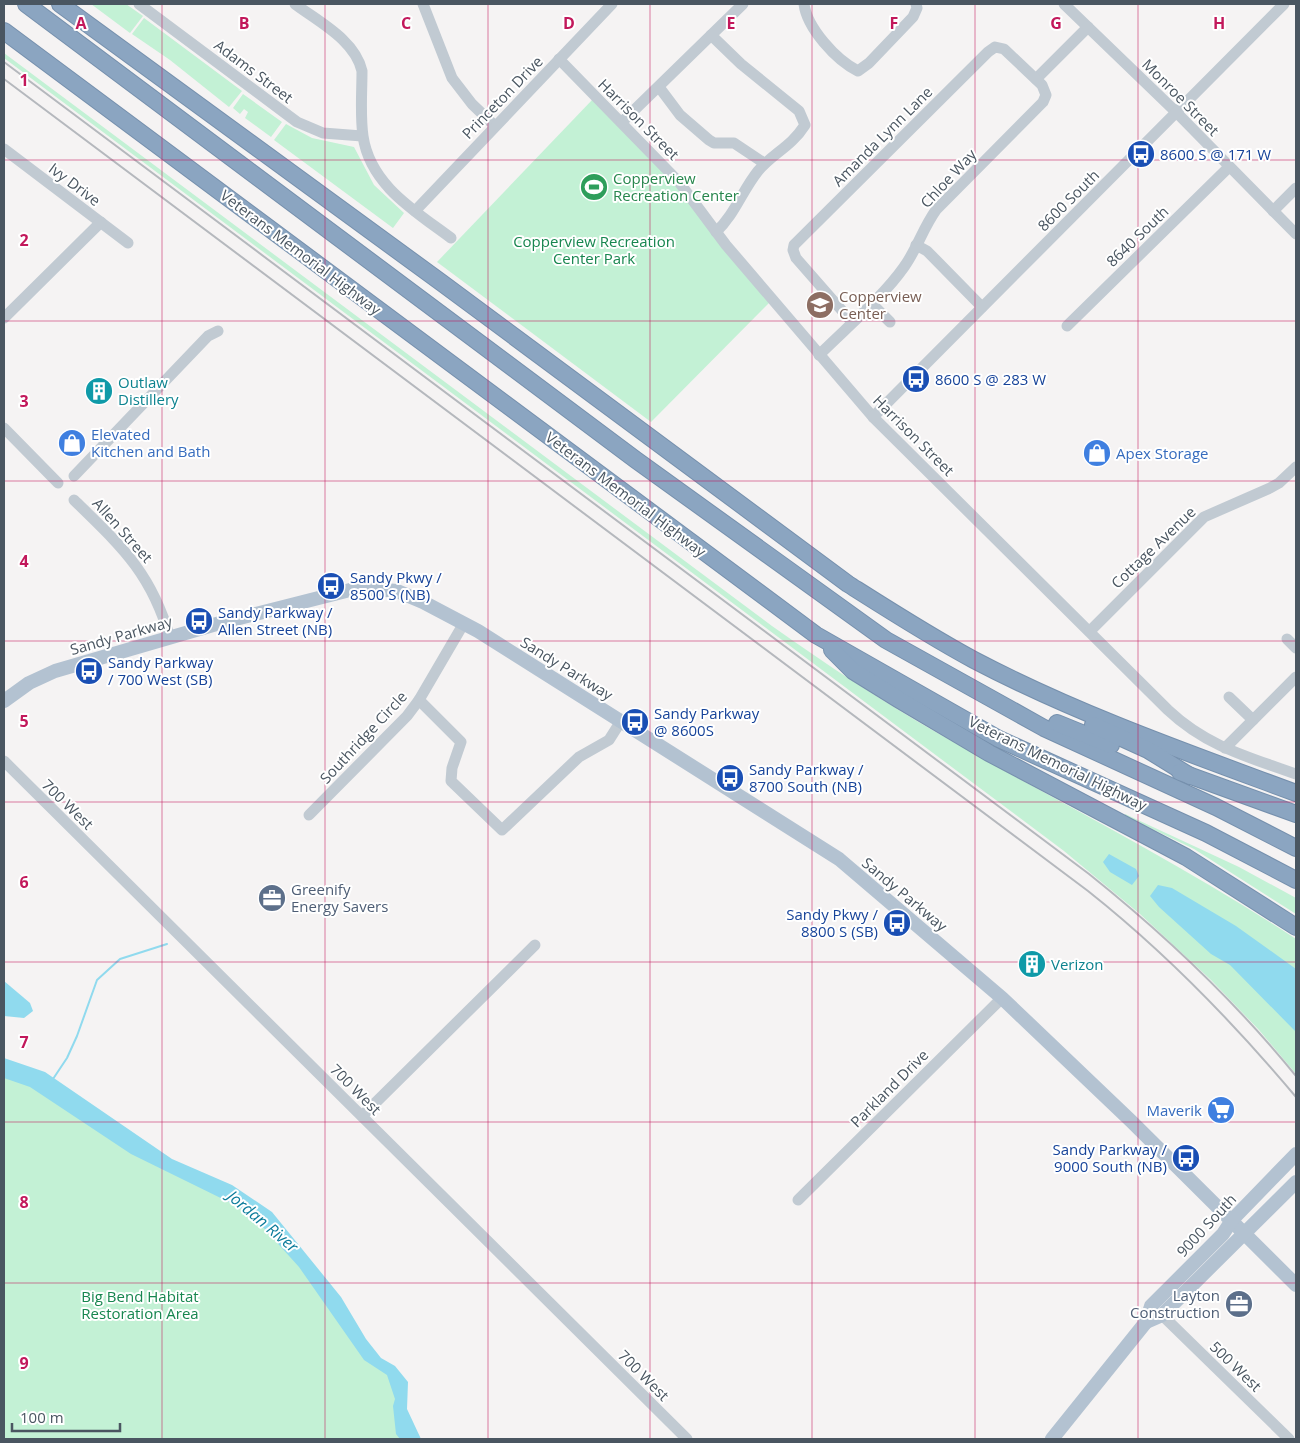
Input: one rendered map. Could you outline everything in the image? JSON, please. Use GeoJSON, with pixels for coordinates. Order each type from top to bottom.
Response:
{"type":"FeatureCollection","features":[{"type":"Feature","properties":{"kind":"highway","name":"Veterans Memorial Highway"},"geometry":{"type":"LineString","coordinates":[[26,4],[620,448],[838,608],[932,667],[1044,728],[1216,808],[1296,848]]}},
{"type":"Feature","properties":{"kind":"highway"},"geometry":{"type":"LineString","coordinates":[[60,4],[442,283],[848,584],[976,661],[1107,721],[1296,793]]}},
{"type":"Feature","properties":{"kind":"highway","name":"Veterans Memorial Highway"},"geometry":{"type":"LineString","coordinates":[[4,31],[816,635],[999,738],[1206,833],[1296,880]]}},
{"type":"Feature","properties":{"kind":"highway"},"geometry":{"type":"LineString","coordinates":[[816,635],[853,670],[898,699],[989,754],[1186,857],[1296,927]]}},
{"type":"Feature","properties":{"kind":"highway"},"geometry":{"type":"LineString","coordinates":[[947,645],[961,658],[1108,733],[1148,750],[1190,776]]}},
{"type":"Feature","properties":{"kind":"highway"},"geometry":{"type":"LineString","coordinates":[[1044,728],[1057,722],[1190,776],[1296,814]]}},
{"type":"Feature","properties":{"kind":"main road","name":"Sandy Parkway"},"geometry":{"type":"LineString","coordinates":[[4,701],[29,683],[55,671],[170,638],[354,590],[397,591],[423,602],[464,624],[621,721],[839,860],[1002,998],[1232,1220],[1296,1285]]}},
{"type":"Feature","properties":{"kind":"main road","name":"9000 South"},"geometry":{"type":"LineString","coordinates":[[1052,1439],[1146,1322],[1151,1306],[1222,1234],[1232,1220],[1296,1154]]}},
{"type":"Feature","properties":{"kind":"main road","name":"9000 South"},"geometry":{"type":"LineString","coordinates":[[1146,1322],[1162,1315],[1296,1182]]}},
{"type":"Feature","properties":{"kind":"street"},"geometry":{"type":"LineString","coordinates":[[295,4],[356,53],[362,70],[362,136],[371,164],[378,176],[398,198],[451,238]]}},
{"type":"Feature","properties":{"kind":"street"},"geometry":{"type":"LineString","coordinates":[[423,4],[452,78],[472,104],[495,126]]}},
{"type":"Feature","properties":{"kind":"street","name":"Princeton Drive"},"geometry":{"type":"LineString","coordinates":[[415,211],[612,4]]}},
{"type":"Feature","properties":{"kind":"street"},"geometry":{"type":"LineString","coordinates":[[622,122],[742,4]]}},
{"type":"Feature","properties":{"kind":"street"},"geometry":{"type":"LineString","coordinates":[[804,4],[812,28],[846,62],[858,71],[869,64],[913,17],[917,8],[916,4]]}},
{"type":"Feature","properties":{"kind":"street","name":"Monroe Street"},"geometry":{"type":"LineString","coordinates":[[1064,4],[1176,112],[1296,234]]}},
{"type":"Feature","properties":{"kind":"street","name":"8600 South"},"geometry":{"type":"LineString","coordinates":[[873,417],[1284,4]]}},
{"type":"Feature","properties":{"kind":"street","name":"Adams Street"},"geometry":{"type":"LineString","coordinates":[[142,5],[297,122],[323,133],[362,136]]}},
{"type":"Feature","properties":{"kind":"street"},"geometry":{"type":"LineString","coordinates":[[1036,79],[1088,27]]}},
{"type":"Feature","properties":{"kind":"street"},"geometry":{"type":"LineString","coordinates":[[711,35],[741,64],[799,111],[805,125],[795,139],[764,163],[756,173],[730,218],[716,232]]}},
{"type":"Feature","properties":{"kind":"street","name":"Amanda Lynn Lane"},"geometry":{"type":"LineString","coordinates":[[852,322],[796,258],[793,250],[798,241],[995,47],[1004,49],[1036,79]]}},
{"type":"Feature","properties":{"kind":"street","name":"Harrison Street"},"geometry":{"type":"LineString","coordinates":[[559,59],[680,182],[716,232],[873,417],[1188,728],[1225,748],[1296,774]]}},
{"type":"Feature","properties":{"kind":"street","name":"Chloe Way"},"geometry":{"type":"LineString","coordinates":[[819,355],[905,266],[936,210],[1037,108],[1046,95],[1045,89],[1036,79]]}},
{"type":"Feature","properties":{"kind":"street"},"geometry":{"type":"LineString","coordinates":[[659,86],[680,115],[709,140],[714,143],[734,143],[764,163]]}},
{"type":"Feature","properties":{"kind":"street","name":"Ivy Drive"},"geometry":{"type":"LineString","coordinates":[[4,149],[128,243]]}},
{"type":"Feature","properties":{"kind":"street","name":"8640 South"},"geometry":{"type":"LineString","coordinates":[[1066,326],[1229,167]]}},
{"type":"Feature","properties":{"kind":"street"},"geometry":{"type":"LineString","coordinates":[[1273,210],[1296,188]]}},
{"type":"Feature","properties":{"kind":"street"},"geometry":{"type":"LineString","coordinates":[[4,318],[102,222]]}},
{"type":"Feature","properties":{"kind":"street"},"geometry":{"type":"LineString","coordinates":[[916,245],[927,251],[982,307]]}},
{"type":"Feature","properties":{"kind":"street"},"geometry":{"type":"LineString","coordinates":[[871,303],[890,322]]}},
{"type":"Feature","properties":{"kind":"street"},"geometry":{"type":"LineString","coordinates":[[74,476],[208,336],[218,331]]}},
{"type":"Feature","properties":{"kind":"street"},"geometry":{"type":"LineString","coordinates":[[4,428],[58,483]]}},
{"type":"Feature","properties":{"kind":"street","name":"Cottage Avenue"},"geometry":{"type":"LineString","coordinates":[[1090,631],[1204,517],[1280,483],[1296,467]]}},
{"type":"Feature","properties":{"kind":"street","name":"Allen Street"},"geometry":{"type":"LineString","coordinates":[[74,500],[119,544],[138,566],[154,592],[170,638]]}},
{"type":"Feature","properties":{"kind":"street","name":"Southridge Circle"},"geometry":{"type":"LineString","coordinates":[[309,815],[392,732],[418,700],[464,624]]}},
{"type":"Feature","properties":{"kind":"street"},"geometry":{"type":"LineString","coordinates":[[1287,639],[1296,648]]}},
{"type":"Feature","properties":{"kind":"street"},"geometry":{"type":"LineString","coordinates":[[1225,748],[1296,677]]}},
{"type":"Feature","properties":{"kind":"street"},"geometry":{"type":"LineString","coordinates":[[1229,698],[1253,720]]}},
{"type":"Feature","properties":{"kind":"street"},"geometry":{"type":"LineString","coordinates":[[418,700],[461,742],[452,768],[451,781],[502,830],[579,757],[609,740],[621,721]]}},
{"type":"Feature","properties":{"kind":"street","name":"700 West"},"geometry":{"type":"LineString","coordinates":[[4,761],[686,1439]]}},
{"type":"Feature","properties":{"kind":"street"},"geometry":{"type":"LineString","coordinates":[[362,1116],[535,945]]}},
{"type":"Feature","properties":{"kind":"street","name":"Parkland Drive"},"geometry":{"type":"LineString","coordinates":[[798,1200],[1002,998]]}},
{"type":"Feature","properties":{"kind":"street","name":"500 West"},"geometry":{"type":"LineString","coordinates":[[1162,1315],[1289,1439]]}},
{"type":"Feature","properties":{"kind":"green space"},"geometry":{"type":"Polygon","coordinates":[[[91,4],[126,4],[143,16],[130,33],[91,4]]]}},
{"type":"Feature","properties":{"kind":"green space"},"geometry":{"type":"Polygon","coordinates":[[[144,18],[242,91],[229,107],[170,60],[132,34],[144,18]]]}},
{"type":"Feature","properties":{"kind":"green space"},"geometry":{"type":"Polygon","coordinates":[[[4,53],[813,655],[919,722],[1165,859],[1296,939],[1296,1074],[1259,1030],[1211,980],[1140,914],[1064,851],[4,58],[4,53]]]}},
{"type":"Feature","properties":{"kind":"green space"},"geometry":{"type":"Polygon","coordinates":[[[243,94],[282,122],[271,137],[245,118],[248,112],[244,109],[240,114],[233,108],[243,94]]]}},
{"type":"Feature","properties":{"kind":"green space","name":"Copperview Recreation Center Park"},"geometry":{"type":"Polygon","coordinates":[[[593,99],[662,169],[770,302],[651,422],[437,262],[593,99]]]}},
{"type":"Feature","properties":{"kind":"green space"},"geometry":{"type":"Polygon","coordinates":[[[286,124],[312,138],[354,147],[374,185],[404,213],[393,228],[274,140],[286,124]]]}},
{"type":"Feature","properties":{"kind":"green space"},"geometry":{"type":"Polygon","coordinates":[[[1125,814],[1239,867],[1296,898],[1296,914],[1194,849],[1125,816],[1125,814]]]}},
{"type":"Feature","properties":{"kind":"green space","name":"Big Bend Habitat Restoration Area"},"geometry":{"type":"Polygon","coordinates":[[[4,1070],[217,1190],[271,1231],[396,1382],[414,1439],[4,1439],[4,1070]]]}},
{"type":"Feature","properties":{"kind":"water"},"geometry":{"type":"Polygon","coordinates":[[[1109,854],[1136,869],[1139,876],[1132,885],[1110,872],[1103,862],[1109,854]]]}},
{"type":"Feature","properties":{"kind":"water"},"geometry":{"type":"Polygon","coordinates":[[[1158,885],[1172,888],[1236,926],[1296,969],[1296,1032],[1230,965],[1211,954],[1159,907],[1150,896],[1158,885]]]}},
{"type":"Feature","properties":{"kind":"water"},"geometry":{"type":"Polygon","coordinates":[[[4,981],[30,1003],[33,1011],[24,1018],[4,1016],[4,981]]]}},
{"type":"Feature","properties":{"kind":"water","name":"Jordan River"},"geometry":{"type":"Polygon","coordinates":[[[4,1058],[45,1072],[172,1159],[232,1185],[272,1212],[341,1297],[366,1339],[381,1358],[395,1366],[408,1382],[407,1409],[421,1439],[400,1439],[396,1434],[393,1406],[395,1399],[387,1375],[364,1360],[299,1267],[262,1226],[239,1207],[131,1154],[30,1087],[4,1078],[4,1058]]]}},
{"type":"Feature","properties":{"kind":"waterway"},"geometry":{"type":"LineString","coordinates":[[53,1079],[67,1058],[77,1036],[97,980],[120,959],[167,944]]}},
{"type":"Feature","properties":{"kind":"railway"},"geometry":{"type":"LineString","coordinates":[[4,62],[1089,874],[1198,969],[1273,1048],[1296,1076]]}},
{"type":"Feature","properties":{"kind":"railway"},"geometry":{"type":"LineString","coordinates":[[4,79],[1088,891],[1171,963],[1223,1015],[1296,1097]]}},
{"type":"Feature","properties":{"kind":"place","name":"8600 S @ 171 W"},"geometry":{"type":"Point","coordinates":[1141,154]}},
{"type":"Feature","properties":{"kind":"place","name":"Copperview Recreation Center"},"geometry":{"type":"Point","coordinates":[594,187]}},
{"type":"Feature","properties":{"kind":"place","name":"Copperview Center"},"geometry":{"type":"Point","coordinates":[820,305]}},
{"type":"Feature","properties":{"kind":"place","name":"8600 S @ 283 W"},"geometry":{"type":"Point","coordinates":[916,379]}},
{"type":"Feature","properties":{"kind":"place","name":"Outlaw Distillery"},"geometry":{"type":"Point","coordinates":[99,391]}},
{"type":"Feature","properties":{"kind":"place","name":"Elevated Kitchen and Bath"},"geometry":{"type":"Point","coordinates":[72,443]}},
{"type":"Feature","properties":{"kind":"place","name":"Apex Storage"},"geometry":{"type":"Point","coordinates":[1097,453]}},
{"type":"Feature","properties":{"kind":"place","name":"Sandy Pkwy / 8500 S (NB)"},"geometry":{"type":"Point","coordinates":[331,586]}},
{"type":"Feature","properties":{"kind":"place","name":"Sandy Parkway / Allen Street (NB)"},"geometry":{"type":"Point","coordinates":[199,621]}},
{"type":"Feature","properties":{"kind":"place","name":"Sandy Parkway / 700 West (SB)"},"geometry":{"type":"Point","coordinates":[89,671]}},
{"type":"Feature","properties":{"kind":"place","name":"Sandy Parkway @ 8600S"},"geometry":{"type":"Point","coordinates":[635,722]}},
{"type":"Feature","properties":{"kind":"place","name":"Sandy Parkway / 8700 South (NB)"},"geometry":{"type":"Point","coordinates":[730,778]}},
{"type":"Feature","properties":{"kind":"place","name":"Greenify Energy Savers"},"geometry":{"type":"Point","coordinates":[272,898]}},
{"type":"Feature","properties":{"kind":"place","name":"Sandy Pkwy / 8800 S (SB)"},"geometry":{"type":"Point","coordinates":[897,923]}},
{"type":"Feature","properties":{"kind":"place","name":"Verizon"},"geometry":{"type":"Point","coordinates":[1032,964]}},
{"type":"Feature","properties":{"kind":"place","name":"Maverik"},"geometry":{"type":"Point","coordinates":[1221,1110]}},
{"type":"Feature","properties":{"kind":"place","name":"Sandy Parkway / 9000 South (NB)"},"geometry":{"type":"Point","coordinates":[1186,1158]}},
{"type":"Feature","properties":{"kind":"place","name":"Layton Construction"},"geometry":{"type":"Point","coordinates":[1239,1304]}}]}
